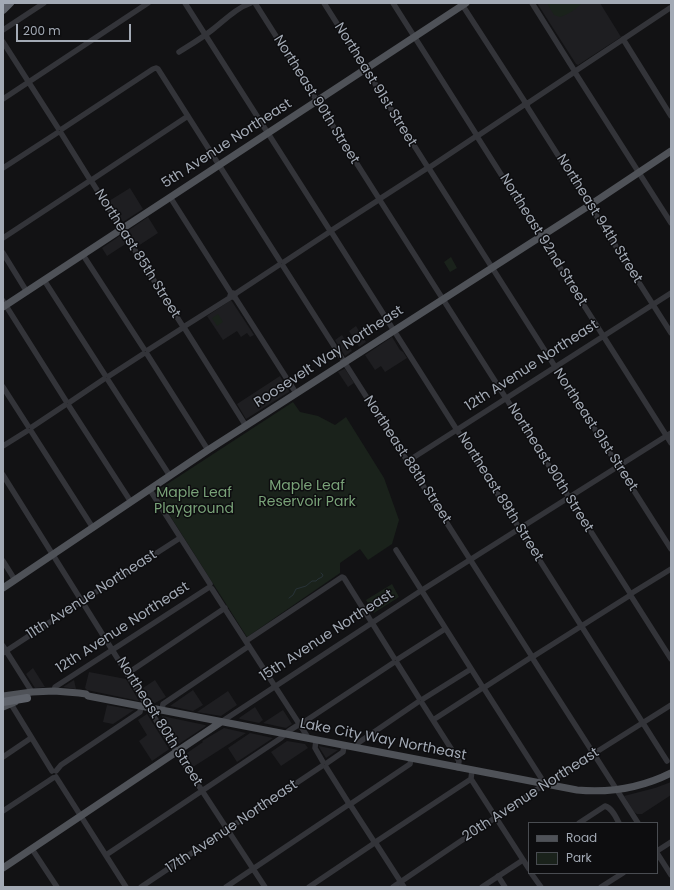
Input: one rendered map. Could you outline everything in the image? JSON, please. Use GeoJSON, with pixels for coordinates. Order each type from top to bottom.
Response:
{"type":"FeatureCollection","features":[{"type":"Feature","properties":{"kind":"highway"},"geometry":{"type":"LineString","coordinates":[[3,10],[10,3]]}},
{"type":"Feature","properties":{"kind":"highway"},"geometry":{"type":"LineString","coordinates":[[5,699],[30,695]]}},
{"type":"Feature","properties":{"kind":"main road","name":"5th Avenue Northeast"},"geometry":{"type":"LineString","coordinates":[[4,305],[27,292],[463,4]]}},
{"type":"Feature","properties":{"kind":"main road","name":"Roosevelt Way Northeast"},"geometry":{"type":"LineString","coordinates":[[3,588],[208,450],[590,205],[671,150]]}},
{"type":"Feature","properties":{"kind":"main road","name":"Lake City Way Northeast"},"geometry":{"type":"LineString","coordinates":[[30,695],[54,691],[86,694],[88,696]]}},
{"type":"Feature","properties":{"kind":"main road","name":"Lake City Way Northeast"},"geometry":{"type":"LineString","coordinates":[[30,695],[48,694],[88,696],[545,785],[587,791],[617,790],[645,784],[671,774]]}},
{"type":"Feature","properties":{"kind":"main road"},"geometry":{"type":"LineString","coordinates":[[3,707],[5,699]]}},
{"type":"Feature","properties":{"kind":"main road","name":"15th Avenue Northeast"},"geometry":{"type":"LineString","coordinates":[[3,868],[222,722]]}},
{"type":"Feature","properties":{"kind":"street"},"geometry":{"type":"LineString","coordinates":[[3,30],[44,3]]}},
{"type":"Feature","properties":{"kind":"street"},"geometry":{"type":"LineString","coordinates":[[3,99],[148,3]]}},
{"type":"Feature","properties":{"kind":"street","name":"Northeast 89th Street"},"geometry":{"type":"LineString","coordinates":[[185,3],[520,528],[642,723],[667,760]]}},
{"type":"Feature","properties":{"kind":"street"},"geometry":{"type":"LineString","coordinates":[[179,52],[205,35],[232,13],[250,3]]}},
{"type":"Feature","properties":{"kind":"street","name":"Northeast 90th Street"},"geometry":{"type":"LineString","coordinates":[[255,3],[671,659]]}},
{"type":"Feature","properties":{"kind":"street","name":"Northeast 91st Street"},"geometry":{"type":"LineString","coordinates":[[324,3],[671,549]]}},
{"type":"Feature","properties":{"kind":"street","name":"Northeast 92nd Street"},"geometry":{"type":"LineString","coordinates":[[393,3],[604,336],[669,434],[671,443]]}},
{"type":"Feature","properties":{"kind":"street"},"geometry":{"type":"LineString","coordinates":[[532,3],[671,223]]}},
{"type":"Feature","properties":{"kind":"street","name":"Northeast 94th Street"},"geometry":{"type":"LineString","coordinates":[[463,4],[671,333]]}},
{"type":"Feature","properties":{"kind":"street"},"geometry":{"type":"LineString","coordinates":[[3,446],[575,72],[670,6]]}},
{"type":"Feature","properties":{"kind":"street"},"geometry":{"type":"LineString","coordinates":[[623,40],[671,116]]}},
{"type":"Feature","properties":{"kind":"street","name":"Northeast 85th Street"},"geometry":{"type":"LineString","coordinates":[[3,42],[246,426]]}},
{"type":"Feature","properties":{"kind":"street","name":"Northeast 88th Street"},"geometry":{"type":"LineString","coordinates":[[59,131],[153,69],[156,68],[159,71],[636,822]]}},
{"type":"Feature","properties":{"kind":"street"},"geometry":{"type":"LineString","coordinates":[[3,238],[188,116]]}},
{"type":"Feature","properties":{"kind":"street"},"geometry":{"type":"LineString","coordinates":[[3,168],[59,131]]}},
{"type":"Feature","properties":{"kind":"street"},"geometry":{"type":"LineString","coordinates":[[170,197],[296,393]]}},
{"type":"Feature","properties":{"kind":"street"},"geometry":{"type":"LineString","coordinates":[[3,253],[27,292]]}},
{"type":"Feature","properties":{"kind":"street"},"geometry":{"type":"LineString","coordinates":[[83,255],[208,450]]}},
{"type":"Feature","properties":{"kind":"street"},"geometry":{"type":"LineString","coordinates":[[44,280],[170,476]]}},
{"type":"Feature","properties":{"kind":"street","name":"12th Avenue Northeast"},"geometry":{"type":"LineString","coordinates":[[408,461],[671,293]]}},
{"type":"Feature","properties":{"kind":"street"},"geometry":{"type":"LineString","coordinates":[[4,305],[131,502]]}},
{"type":"Feature","properties":{"kind":"street"},"geometry":{"type":"LineString","coordinates":[[3,387],[93,528]]}},
{"type":"Feature","properties":{"kind":"street","name":"15th Avenue Northeast"},"geometry":{"type":"LineString","coordinates":[[222,722],[421,590],[669,434]]}},
{"type":"Feature","properties":{"kind":"street","name":"Northeast 80th Street"},"geometry":{"type":"LineString","coordinates":[[3,475],[149,708],[265,887]]}},
{"type":"Feature","properties":{"kind":"street"},"geometry":{"type":"LineString","coordinates":[[150,490],[210,587],[299,724],[312,739],[324,765],[402,884]]}},
{"type":"Feature","properties":{"kind":"street","name":"11th Avenue Northeast"},"geometry":{"type":"LineString","coordinates":[[4,650],[180,538]]}},
{"type":"Feature","properties":{"kind":"street"},"geometry":{"type":"LineString","coordinates":[[396,550],[445,630],[545,785]]}},
{"type":"Feature","properties":{"kind":"street"},"geometry":{"type":"LineString","coordinates":[[3,561],[15,580]]}},
{"type":"Feature","properties":{"kind":"street"},"geometry":{"type":"LineString","coordinates":[[433,720],[671,569]]}},
{"type":"Feature","properties":{"kind":"street"},"geometry":{"type":"LineString","coordinates":[[246,641],[342,577],[344,578],[459,761],[458,768]]}},
{"type":"Feature","properties":{"kind":"street","name":"12th Avenue Northeast"},"geometry":{"type":"LineString","coordinates":[[54,691],[54,687],[210,587]]}},
{"type":"Feature","properties":{"kind":"street"},"geometry":{"type":"LineString","coordinates":[[128,673],[225,608]]}},
{"type":"Feature","properties":{"kind":"street"},"geometry":{"type":"LineString","coordinates":[[106,855],[281,738],[299,724],[445,630]]}},
{"type":"Feature","properties":{"kind":"street"},"geometry":{"type":"LineString","coordinates":[[162,710],[163,704],[249,646]]}},
{"type":"Feature","properties":{"kind":"street"},"geometry":{"type":"LineString","coordinates":[[4,650],[30,695]]}},
{"type":"Feature","properties":{"kind":"street"},"geometry":{"type":"LineString","coordinates":[[357,748],[358,743],[470,668]]}},
{"type":"Feature","properties":{"kind":"street"},"geometry":{"type":"LineString","coordinates":[[5,699],[32,738],[126,887]]}},
{"type":"Feature","properties":{"kind":"street","name":"20th Avenue Northeast"},"geometry":{"type":"LineString","coordinates":[[393,887],[402,884],[545,785],[671,705]]}},
{"type":"Feature","properties":{"kind":"street"},"geometry":{"type":"LineString","coordinates":[[3,811],[54,774],[61,765],[140,712],[141,706]]}},
{"type":"Feature","properties":{"kind":"street"},"geometry":{"type":"LineString","coordinates":[[3,757],[32,738]]}},
{"type":"Feature","properties":{"kind":"street","name":"17th Avenue Northeast"},"geometry":{"type":"LineString","coordinates":[[141,887],[343,752],[344,746]]}},
{"type":"Feature","properties":{"kind":"street"},"geometry":{"type":"LineString","coordinates":[[226,887],[410,764],[411,759]]}},
{"type":"Feature","properties":{"kind":"street"},"geometry":{"type":"LineString","coordinates":[[472,770],[471,779],[528,868]]}},
{"type":"Feature","properties":{"kind":"street"},"geometry":{"type":"LineString","coordinates":[[310,887],[471,779]]}},
{"type":"Feature","properties":{"kind":"street"},"geometry":{"type":"LineString","coordinates":[[581,822],[607,806],[618,822]]}},
{"type":"Feature","properties":{"kind":"street"},"geometry":{"type":"LineString","coordinates":[[658,851],[671,842]]}},
{"type":"Feature","properties":{"kind":"street"},"geometry":{"type":"LineString","coordinates":[[32,849],[57,887]]}},
{"type":"Feature","properties":{"kind":"street"},"geometry":{"type":"LineString","coordinates":[[658,854],[671,875]]}},
{"type":"Feature","properties":{"kind":"street"},"geometry":{"type":"LineString","coordinates":[[482,887],[523,860]]}},
{"type":"Feature","properties":{"kind":"street"},"geometry":{"type":"LineString","coordinates":[[532,874],[541,887]]}},
{"type":"Feature","properties":{"kind":"street"},"geometry":{"type":"LineString","coordinates":[[601,887],[609,885],[622,874]]}},
{"type":"Feature","properties":{"kind":"street"},"geometry":{"type":"LineString","coordinates":[[498,876],[505,887]]}},
{"type":"Feature","properties":{"kind":"shaded area"},"geometry":{"type":"Polygon","coordinates":[[[537,3],[600,3],[621,37],[578,65],[537,3]]]}},
{"type":"Feature","properties":{"kind":"shaded area"},"geometry":{"type":"Polygon","coordinates":[[[130,188],[143,209],[123,222],[109,201],[130,188]]]}},
{"type":"Feature","properties":{"kind":"shaded area"},"geometry":{"type":"Polygon","coordinates":[[[148,217],[158,233],[135,248],[126,232],[148,217]]]}},
{"type":"Feature","properties":{"kind":"shaded area"},"geometry":{"type":"Polygon","coordinates":[[[121,235],[127,243],[107,256],[102,248],[121,235]]]}},
{"type":"Feature","properties":{"kind":"shaded area"},"geometry":{"type":"Polygon","coordinates":[[[231,300],[254,335],[250,337],[247,333],[241,337],[237,331],[223,340],[207,316],[231,300]]]}},
{"type":"Feature","properties":{"kind":"shaded area"},"geometry":{"type":"Polygon","coordinates":[[[356,326],[366,342],[359,347],[349,331],[356,326]]]}},
{"type":"Feature","properties":{"kind":"shaded area"},"geometry":{"type":"Polygon","coordinates":[[[342,335],[352,351],[345,356],[335,340],[342,335]]]}},
{"type":"Feature","properties":{"kind":"shaded area"},"geometry":{"type":"Polygon","coordinates":[[[392,337],[407,358],[385,372],[381,366],[375,370],[365,355],[392,337]]]}},
{"type":"Feature","properties":{"kind":"shaded area"},"geometry":{"type":"Polygon","coordinates":[[[344,369],[354,383],[348,387],[338,372],[344,369]]]}},
{"type":"Feature","properties":{"kind":"shaded area"},"geometry":{"type":"Polygon","coordinates":[[[280,376],[289,392],[246,419],[237,404],[280,376]]]}},
{"type":"Feature","properties":{"kind":"shaded area"},"geometry":{"type":"Polygon","coordinates":[[[33,668],[45,687],[35,688],[26,674],[33,668]]]}},
{"type":"Feature","properties":{"kind":"shaded area"},"geometry":{"type":"Polygon","coordinates":[[[89,672],[126,679],[139,701],[87,690],[85,688],[89,672]]]}},
{"type":"Feature","properties":{"kind":"shaded area"},"geometry":{"type":"Polygon","coordinates":[[[74,680],[76,689],[63,687],[74,680]]]}},
{"type":"Feature","properties":{"kind":"shaded area"},"geometry":{"type":"Polygon","coordinates":[[[155,680],[166,697],[155,703],[152,702],[143,688],[155,680]]]}},
{"type":"Feature","properties":{"kind":"shaded area"},"geometry":{"type":"Polygon","coordinates":[[[193,690],[203,705],[193,711],[170,706],[193,690]]]}},
{"type":"Feature","properties":{"kind":"shaded area"},"geometry":{"type":"Polygon","coordinates":[[[228,691],[237,705],[221,716],[197,712],[228,691]]]}},
{"type":"Feature","properties":{"kind":"shaded area"},"geometry":{"type":"Polygon","coordinates":[[[107,705],[134,710],[113,724],[103,722],[107,705]]]}},
{"type":"Feature","properties":{"kind":"shaded area"},"geometry":{"type":"Polygon","coordinates":[[[255,707],[263,720],[259,723],[239,718],[255,707]]]}},
{"type":"Feature","properties":{"kind":"shaded area"},"geometry":{"type":"Polygon","coordinates":[[[283,710],[292,724],[286,728],[263,723],[283,710]]]}},
{"type":"Feature","properties":{"kind":"shaded area"},"geometry":{"type":"Polygon","coordinates":[[[147,714],[169,749],[152,761],[139,741],[147,735],[138,720],[147,714]]]}},
{"type":"Feature","properties":{"kind":"shaded area"},"geometry":{"type":"Polygon","coordinates":[[[162,716],[205,725],[206,726],[179,744],[162,716]]]}},
{"type":"Feature","properties":{"kind":"shaded area"},"geometry":{"type":"Polygon","coordinates":[[[224,728],[246,733],[193,767],[186,756],[187,753],[203,742],[202,741],[224,728]]]}},
{"type":"Feature","properties":{"kind":"shaded area"},"geometry":{"type":"Polygon","coordinates":[[[250,733],[273,738],[237,762],[228,748],[250,733]]]}},
{"type":"Feature","properties":{"kind":"shaded area"},"geometry":{"type":"Polygon","coordinates":[[[287,741],[305,744],[308,748],[281,766],[271,752],[287,741]]]}},
{"type":"Feature","properties":{"kind":"shaded area"},"geometry":{"type":"Polygon","coordinates":[[[319,746],[338,750],[326,758],[319,746]]]}},
{"type":"Feature","properties":{"kind":"shaded area"},"geometry":{"type":"Polygon","coordinates":[[[671,782],[671,795],[642,814],[637,814],[634,812],[624,796],[655,788],[671,782]]]}},
{"type":"Feature","properties":{"kind":"green space"},"geometry":{"type":"Polygon","coordinates":[[[547,3],[582,3],[572,12],[560,17],[554,15],[547,3]]]}},
{"type":"Feature","properties":{"kind":"green space"},"geometry":{"type":"Polygon","coordinates":[[[451,257],[457,268],[450,272],[444,262],[451,257]]]}},
{"type":"Feature","properties":{"kind":"green space"},"geometry":{"type":"Polygon","coordinates":[[[218,314],[223,322],[217,326],[212,318],[218,314]]]}},
{"type":"Feature","properties":{"kind":"green space","name":"Maple Leaf Reservoir Park"},"geometry":{"type":"Polygon","coordinates":[[[293,402],[300,412],[318,416],[335,425],[346,417],[384,478],[399,520],[392,544],[368,560],[360,549],[340,563],[340,573],[247,637],[155,492],[293,402]]]}},
{"type":"Feature","properties":{"kind":"green space"},"geometry":{"type":"Polygon","coordinates":[[[392,584],[399,597],[374,613],[366,600],[392,584]]]}},
{"type":"Feature","properties":{"kind":"waterway"},"geometry":{"type":"LineString","coordinates":[[289,598],[293,595],[296,589],[306,586],[312,581],[316,581],[322,577],[323,575],[321,573]]}},
{"type":"Feature","properties":{"kind":"park label","name":"Maple Leaf Playground"},"geometry":{"type":"Point","coordinates":[194,502]}}]}
